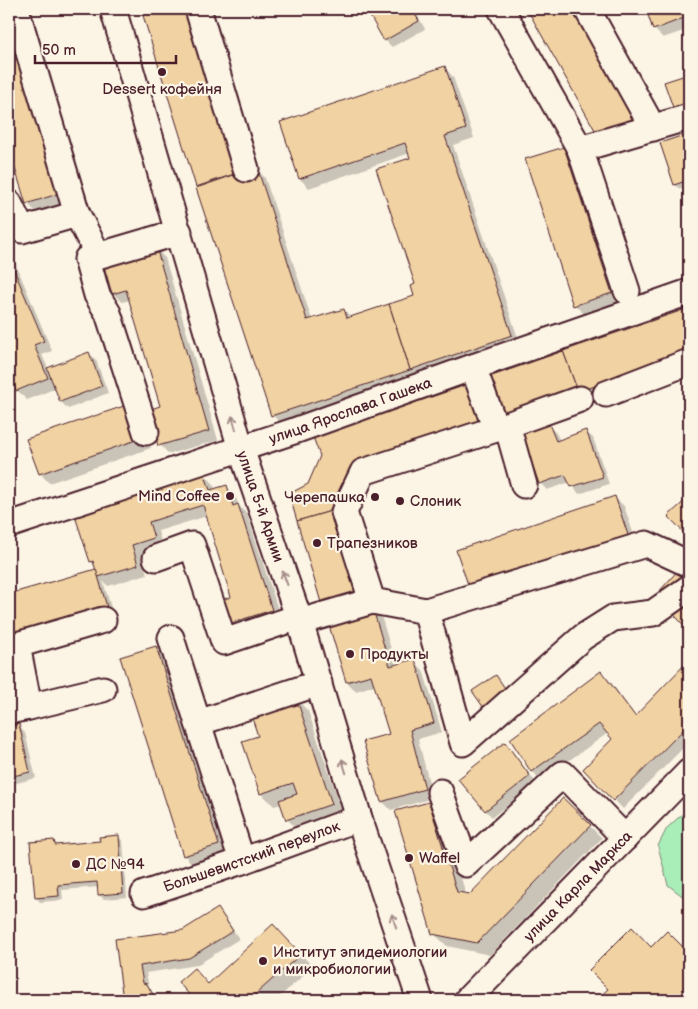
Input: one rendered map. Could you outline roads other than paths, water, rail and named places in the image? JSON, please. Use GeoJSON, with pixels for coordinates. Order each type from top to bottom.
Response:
{"type":"FeatureCollection","features":[{"type":"Feature","properties":{"kind":"street"},"geometry":{"type":"LineString","coordinates":[[16,9],[77,214],[98,255]]}},
{"type":"Feature","properties":{"kind":"street","name":"улица 5-й Армии"},"geometry":{"type":"LineString","coordinates":[[113,9],[241,449],[299,620],[359,818],[420,1000]]}},
{"type":"Feature","properties":{"kind":"street"},"geometry":{"type":"LineString","coordinates":[[198,9],[246,169]]}},
{"type":"Feature","properties":{"kind":"street"},"geometry":{"type":"LineString","coordinates":[[501,9],[580,149],[627,291]]}},
{"type":"Feature","properties":{"kind":"street"},"geometry":{"type":"LineString","coordinates":[[587,9],[653,128]]}},
{"type":"Feature","properties":{"kind":"street"},"geometry":{"type":"LineString","coordinates":[[580,149],[689,117]]}},
{"type":"Feature","properties":{"kind":"street"},"geometry":{"type":"LineString","coordinates":[[9,203],[22,230],[77,214]]}},
{"type":"Feature","properties":{"kind":"street"},"geometry":{"type":"LineString","coordinates":[[146,432],[108,312],[97,295],[87,259],[179,232]]}},
{"type":"Feature","properties":{"kind":"street","name":"улица Ярослава Гашека"},"geometry":{"type":"LineString","coordinates":[[9,525],[241,449],[473,366],[689,292]]}},
{"type":"Feature","properties":{"kind":"street"},"geometry":{"type":"LineString","coordinates":[[606,394],[689,362]]}},
{"type":"Feature","properties":{"kind":"street"},"geometry":{"type":"LineString","coordinates":[[473,366],[501,427],[524,485]]}},
{"type":"Feature","properties":{"kind":"street"},"geometry":{"type":"LineString","coordinates":[[372,600],[344,512],[363,472],[580,399]]}},
{"type":"Feature","properties":{"kind":"street"},"geometry":{"type":"LineString","coordinates":[[156,558],[192,545],[224,642],[372,600],[426,611],[646,544],[689,564]]}},
{"type":"Feature","properties":{"kind":"street"},"geometry":{"type":"LineString","coordinates":[[426,611],[463,743],[583,637],[613,618],[653,613],[689,588]]}},
{"type":"Feature","properties":{"kind":"street"},"geometry":{"type":"LineString","coordinates":[[102,690],[19,709],[17,645],[104,620]]}},
{"type":"Feature","properties":{"kind":"street"},"geometry":{"type":"LineString","coordinates":[[171,638],[242,861]]}},
{"type":"Feature","properties":{"kind":"street"},"geometry":{"type":"LineString","coordinates":[[198,723],[319,682]]}},
{"type":"Feature","properties":{"kind":"street","name":"улица Карла Маркса"},"geometry":{"type":"LineString","coordinates":[[467,1000],[689,772]]}},
{"type":"Feature","properties":{"kind":"street"},"geometry":{"type":"LineString","coordinates":[[440,792],[466,864],[563,774],[625,838]]}},
{"type":"Feature","properties":{"kind":"street","name":"Большевистский переулок"},"geometry":{"type":"LineString","coordinates":[[144,894],[242,861],[359,818]]}},
{"type":"Feature","properties":{"kind":"place","name":"Dessert кофейня"},"geometry":{"type":"Point","coordinates":[162,72]}},
{"type":"Feature","properties":{"kind":"place","name":"Mind Coffee"},"geometry":{"type":"Point","coordinates":[230,496]}},
{"type":"Feature","properties":{"kind":"place","name":"Черепашка"},"geometry":{"type":"Point","coordinates":[375,497]}},
{"type":"Feature","properties":{"kind":"place","name":"Слоник"},"geometry":{"type":"Point","coordinates":[400,501]}},
{"type":"Feature","properties":{"kind":"place","name":"Трапезников"},"geometry":{"type":"Point","coordinates":[317,543]}},
{"type":"Feature","properties":{"kind":"place","name":"Продукты"},"geometry":{"type":"Point","coordinates":[350,654]}},
{"type":"Feature","properties":{"kind":"place","name":"Waffel"},"geometry":{"type":"Point","coordinates":[409,858]}},
{"type":"Feature","properties":{"kind":"place","name":"ДС №94"},"geometry":{"type":"Point","coordinates":[76,864]}},
{"type":"Feature","properties":{"kind":"place","name":"Институт эпидемиологии и микробиологии"},"geometry":{"type":"Point","coordinates":[263,961]}}]}
